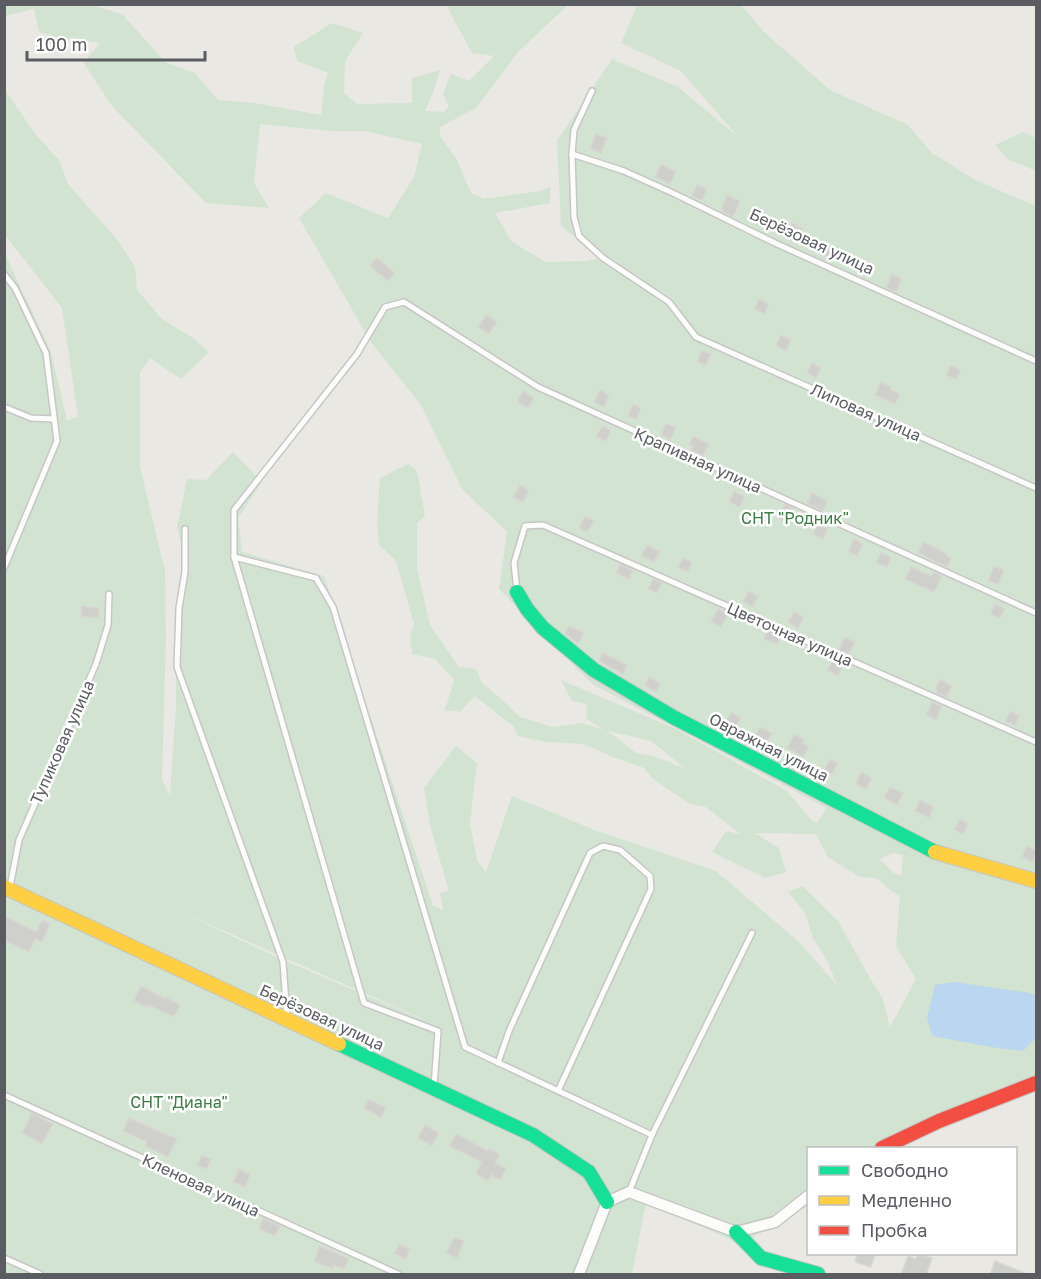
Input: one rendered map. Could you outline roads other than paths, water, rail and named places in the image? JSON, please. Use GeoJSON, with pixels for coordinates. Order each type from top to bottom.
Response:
{"type":"FeatureCollection","features":[{"type":"Feature","properties":{"kind":"street","name":"Овражная улица"},"geometry":{"type":"LineString","coordinates":[[517,592],[527,609],[543,628],[594,670],[674,717],[933,851],[1036,881]]}},
{"type":"Feature","properties":{"kind":"street","name":"Берёзовая улица"},"geometry":{"type":"LineString","coordinates":[[7,888],[533,1135],[589,1172],[607,1202]]}},
{"type":"Feature","properties":{"kind":"street"},"geometry":{"type":"LineString","coordinates":[[886,1147],[994,1098],[1036,1083]]}},
{"type":"Feature","properties":{"kind":"street"},"geometry":{"type":"LineString","coordinates":[[579,1275],[607,1202],[629,1192],[736,1232],[761,1258],[818,1275]]}},
{"type":"Feature","properties":{"kind":"street"},"geometry":{"type":"LineString","coordinates":[[736,1232],[775,1221],[807,1197]]}},
{"type":"Feature","properties":{"kind":"lane"},"geometry":{"type":"LineString","coordinates":[[572,154],[574,130],[592,91]]}},
{"type":"Feature","properties":{"kind":"lane","name":"Липовая улица"},"geometry":{"type":"LineString","coordinates":[[572,154],[574,217],[579,236],[603,258],[669,302],[696,337],[1036,488]]}},
{"type":"Feature","properties":{"kind":"lane","name":"Берёзовая улица"},"geometry":{"type":"LineString","coordinates":[[572,154],[624,171],[775,243],[1036,361]]}},
{"type":"Feature","properties":{"kind":"lane"},"geometry":{"type":"LineString","coordinates":[[4,274],[15,288],[46,353],[57,441],[4,568]]}},
{"type":"Feature","properties":{"kind":"lane","name":"Крапивная улица"},"geometry":{"type":"LineString","coordinates":[[234,557],[234,510],[357,354],[385,307],[404,302],[538,387],[1036,613]]}},
{"type":"Feature","properties":{"kind":"lane"},"geometry":{"type":"LineString","coordinates":[[4,407],[31,418],[54,419]]}},
{"type":"Feature","properties":{"kind":"lane","name":"Цветочная улица"},"geometry":{"type":"LineString","coordinates":[[517,592],[514,563],[525,526],[543,525],[1036,742]]}},
{"type":"Feature","properties":{"kind":"lane"},"geometry":{"type":"LineString","coordinates":[[185,529],[185,572],[179,608],[177,667],[283,962],[288,1019]]}},
{"type":"Feature","properties":{"kind":"lane"},"geometry":{"type":"LineString","coordinates":[[234,557],[316,578],[333,607],[465,1047],[652,1135]]}},
{"type":"Feature","properties":{"kind":"lane"},"geometry":{"type":"LineString","coordinates":[[234,557],[364,1003],[438,1031],[434,1089]]}},
{"type":"Feature","properties":{"kind":"lane","name":"Тупиковая улица"},"geometry":{"type":"LineString","coordinates":[[7,888],[19,840],[96,664],[108,625],[109,594]]}},
{"type":"Feature","properties":{"kind":"lane"},"geometry":{"type":"LineString","coordinates":[[498,1063],[509,1031],[590,853],[603,846],[620,850],[650,876],[651,889],[558,1091]]}},
{"type":"Feature","properties":{"kind":"lane"},"geometry":{"type":"LineString","coordinates":[[629,1192],[652,1135],[752,933]]}},
{"type":"Feature","properties":{"kind":"lane","name":"Кленовая улица"},"geometry":{"type":"LineString","coordinates":[[4,1095],[398,1275]]}},
{"type":"Feature","properties":{"kind":"lane"},"geometry":{"type":"LineString","coordinates":[[4,1258],[40,1275]]}},
{"type":"Feature","properties":{"kind":"water"},"geometry":{"type":"Polygon","coordinates":[[[954,982],[1030,993],[1036,996],[1036,1038],[1023,1051],[932,1036],[927,1018],[935,985],[954,982]]]}},
{"type":"Feature","properties":{"kind":"park label","name":"СНТ \"Родник\""},"geometry":{"type":"Point","coordinates":[795,518]}},
{"type":"Feature","properties":{"kind":"park label","name":"СНТ \"Диана\""},"geometry":{"type":"Point","coordinates":[179,1102]}}]}
